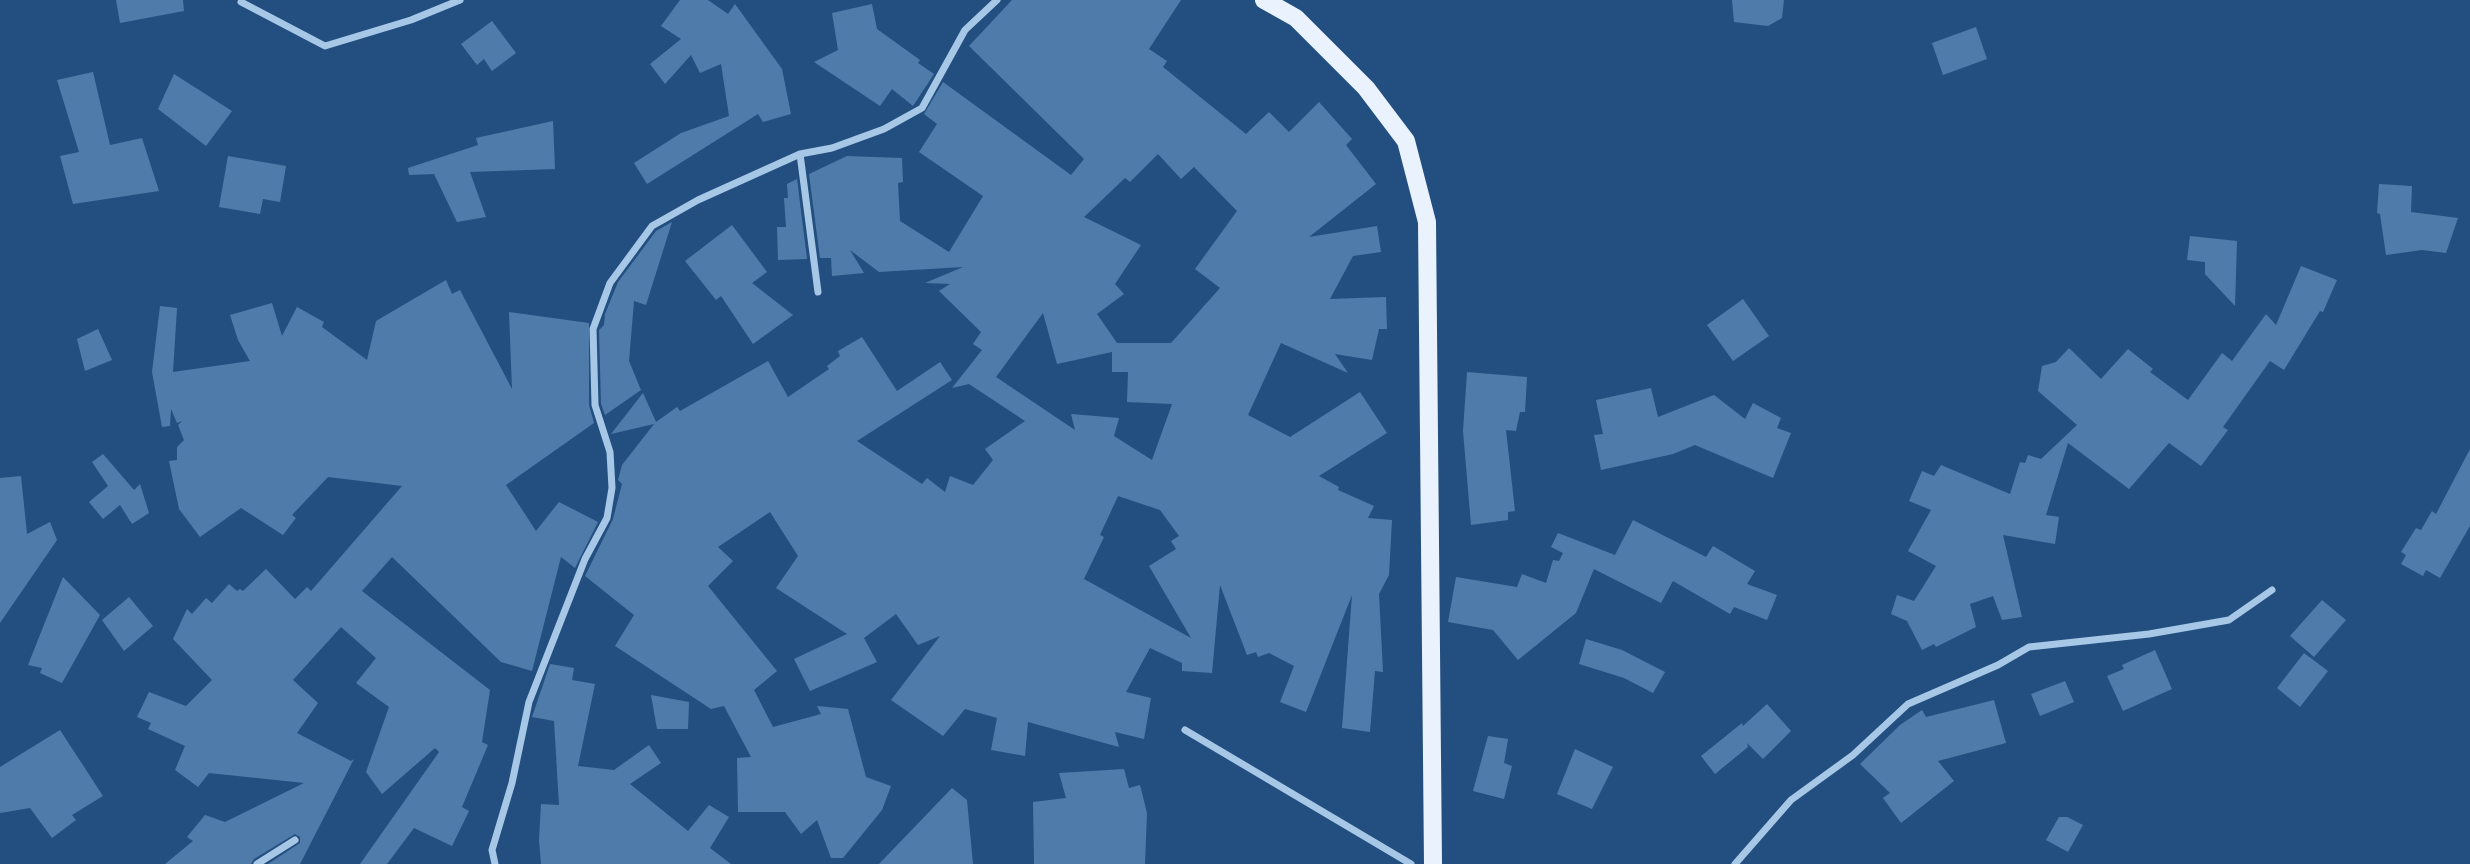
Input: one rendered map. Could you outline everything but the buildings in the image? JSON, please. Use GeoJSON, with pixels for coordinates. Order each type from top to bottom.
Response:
{"type":"FeatureCollection","features":[{"type":"Feature","properties":{"kind":"main road"},"geometry":{"type":"LineString","coordinates":[[1264,0],[1305,27],[1366,88],[1406,141],[1427,222],[1433,864]]}},
{"type":"Feature","properties":{"kind":"street"},"geometry":{"type":"LineString","coordinates":[[241,2],[325,46],[424,16],[460,0]]}},
{"type":"Feature","properties":{"kind":"street"},"geometry":{"type":"LineString","coordinates":[[495,864],[492,850],[512,783],[529,702],[585,559],[607,518],[612,488],[610,452],[595,405],[593,329],[610,283],[652,226],[698,200],[800,154],[832,148],[884,129],[922,108],[965,30],[997,0]]}},
{"type":"Feature","properties":{"kind":"street"},"geometry":{"type":"LineString","coordinates":[[800,154],[818,292]]}},
{"type":"Feature","properties":{"kind":"street"},"geometry":{"type":"LineString","coordinates":[[1735,864],[1791,800],[1853,755],[1908,704],[1998,665],[2029,647],[2149,634],[2230,620],[2272,590]]}},
{"type":"Feature","properties":{"kind":"street"},"geometry":{"type":"LineString","coordinates":[[1185,730],[1411,864]]}},
{"type":"Feature","properties":{"kind":"street"},"geometry":{"type":"LineString","coordinates":[[257,864],[295,841]]}}]}
